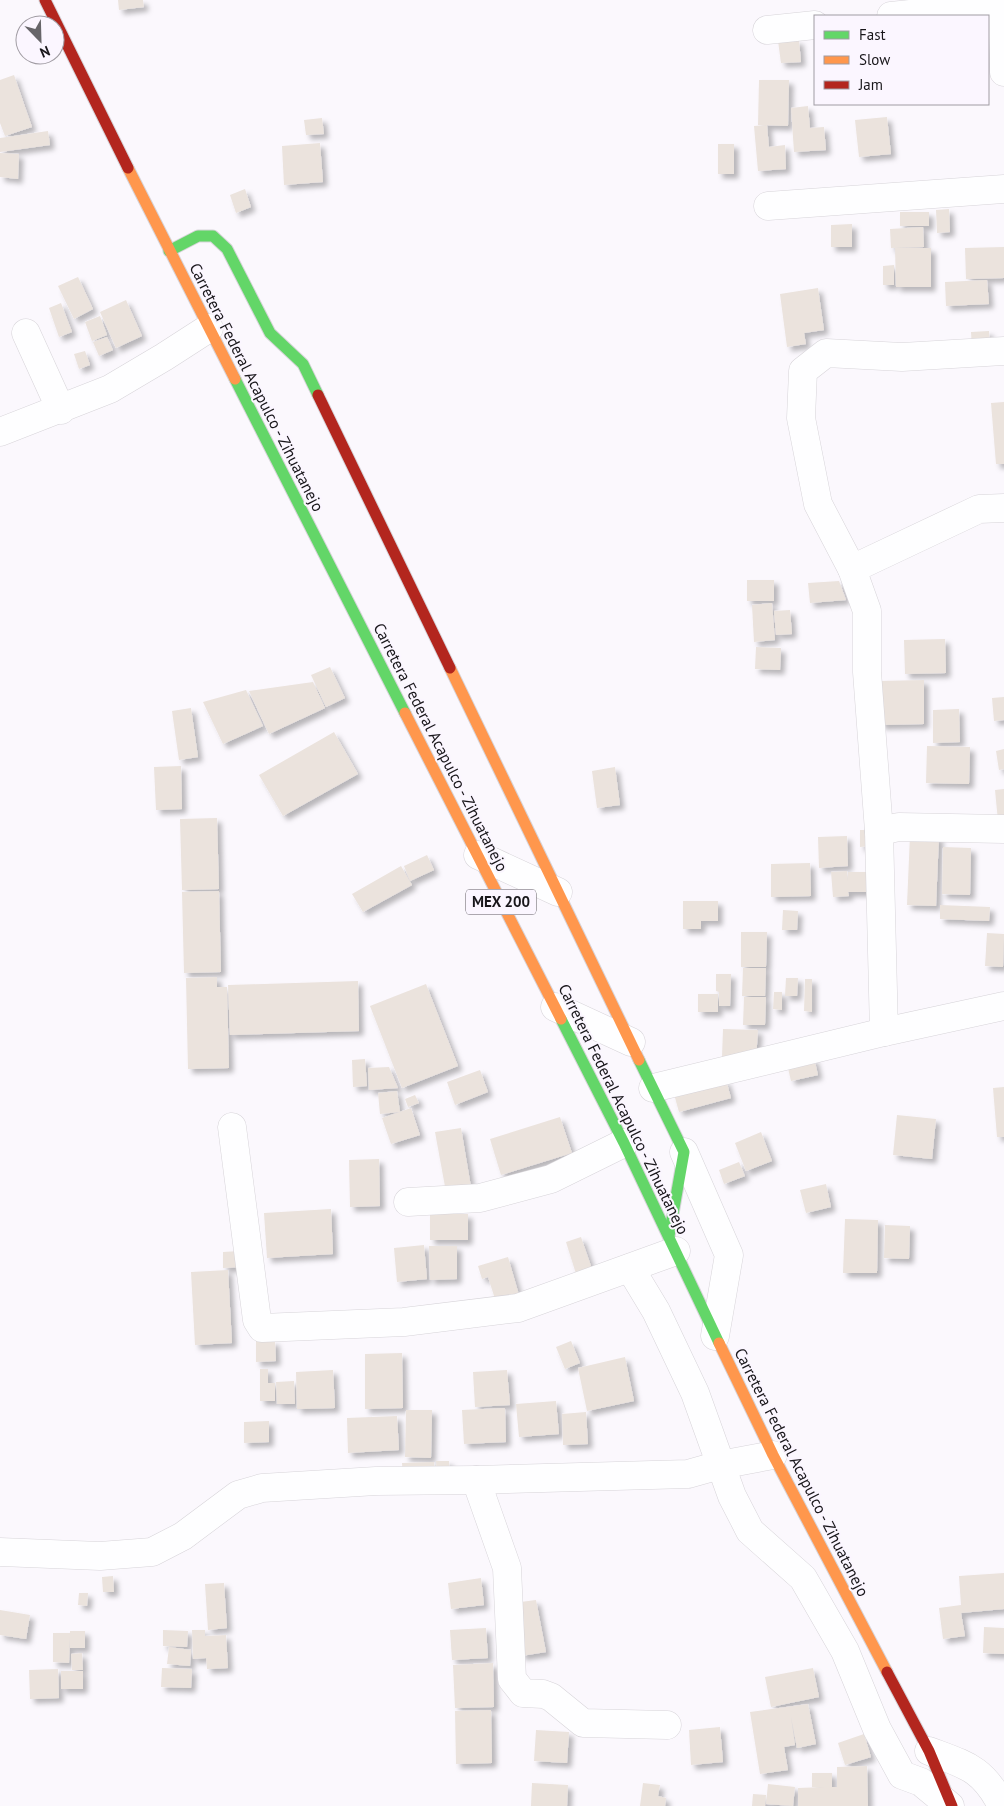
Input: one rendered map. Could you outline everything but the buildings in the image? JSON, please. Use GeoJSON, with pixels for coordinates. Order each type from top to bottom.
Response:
{"type":"FeatureCollection","features":[{"type":"Feature","properties":{"kind":"main road","name":"Carretera Federal Acapulco - Zihuatanejo"},"geometry":{"type":"LineString","coordinates":[[45,0],[168,251],[624,1143],[773,1455],[929,1751],[951,1806]]}},
{"type":"Feature","properties":{"kind":"main road"},"geometry":{"type":"LineString","coordinates":[[168,251],[198,236],[213,236],[226,249],[270,333],[303,364],[684,1152],[673,1244]]}},
{"type":"Feature","properties":{"kind":"street"},"geometry":{"type":"LineString","coordinates":[[899,15],[1003,2],[1004,72]]}},
{"type":"Feature","properties":{"kind":"street"},"geometry":{"type":"LineString","coordinates":[[767,30],[814,25]]}},
{"type":"Feature","properties":{"kind":"street"},"geometry":{"type":"LineString","coordinates":[[768,206],[1004,188]]}},
{"type":"Feature","properties":{"kind":"street"},"geometry":{"type":"LineString","coordinates":[[0,432],[61,410],[110,389],[209,328]]}},
{"type":"Feature","properties":{"kind":"street"},"geometry":{"type":"LineString","coordinates":[[26,333],[61,410]]}},
{"type":"Feature","properties":{"kind":"street"},"geometry":{"type":"LineString","coordinates":[[884,1032],[879,831],[867,672],[867,612],[852,569],[818,504],[801,418],[803,371],[826,353],[902,357],[1004,351]]}},
{"type":"Feature","properties":{"kind":"street"},"geometry":{"type":"LineString","coordinates":[[852,569],[979,509],[1004,508]]}},
{"type":"Feature","properties":{"kind":"street"},"geometry":{"type":"LineString","coordinates":[[879,831],[899,827],[1004,828]]}},
{"type":"Feature","properties":{"kind":"street"},"geometry":{"type":"LineString","coordinates":[[478,855],[558,892]]}},
{"type":"Feature","properties":{"kind":"street"},"geometry":{"type":"LineString","coordinates":[[653,1088],[884,1032],[1004,1006]]}},
{"type":"Feature","properties":{"kind":"street"},"geometry":{"type":"LineString","coordinates":[[555,1007],[631,1042]]}},
{"type":"Feature","properties":{"kind":"street"},"geometry":{"type":"LineString","coordinates":[[232,1127],[257,1320],[262,1328],[404,1322],[518,1308],[630,1268],[673,1244]]}},
{"type":"Feature","properties":{"kind":"street"},"geometry":{"type":"LineString","coordinates":[[408,1202],[480,1198],[551,1179],[624,1143]]}},
{"type":"Feature","properties":{"kind":"street"},"geometry":{"type":"LineString","coordinates":[[684,1152],[730,1255],[715,1336]]}},
{"type":"Feature","properties":{"kind":"street"},"geometry":{"type":"LineString","coordinates":[[630,1268],[656,1311],[695,1393],[732,1496],[750,1531],[803,1578],[844,1651],[877,1729],[902,1775],[921,1782],[951,1806]]}},
{"type":"Feature","properties":{"kind":"street"},"geometry":{"type":"LineString","coordinates":[[0,1552],[100,1556],[152,1552],[183,1536],[238,1495],[262,1488],[376,1481],[688,1474],[720,1465],[773,1455]]}},
{"type":"Feature","properties":{"kind":"street"},"geometry":{"type":"LineString","coordinates":[[476,1480],[507,1568],[512,1679],[523,1693],[543,1694],[551,1697],[583,1723],[667,1725]]}},
{"type":"Feature","properties":{"kind":"street"},"geometry":{"type":"LineString","coordinates":[[929,1751],[967,1765],[989,1783],[1002,1806]]}},
{"type":"Feature","properties":{"kind":"traffic: fast"},"geometry":{"type":"LineString","coordinates":[[169,251],[198,236],[213,236],[227,249],[270,333],[303,364],[318,395]]}},
{"type":"Feature","properties":{"kind":"traffic: fast"},"geometry":{"type":"LineString","coordinates":[[235,379],[405,713]]}},
{"type":"Feature","properties":{"kind":"traffic: fast"},"geometry":{"type":"LineString","coordinates":[[561,1019],[624,1143],[719,1343]]}},
{"type":"Feature","properties":{"kind":"traffic: fast"},"geometry":{"type":"LineString","coordinates":[[639,1060],[684,1152],[669,1236]]}},
{"type":"Feature","properties":{"kind":"traffic: slow"},"geometry":{"type":"LineString","coordinates":[[128,168],[235,379]]}},
{"type":"Feature","properties":{"kind":"traffic: slow"},"geometry":{"type":"LineString","coordinates":[[450,668],[639,1060]]}},
{"type":"Feature","properties":{"kind":"traffic: slow"},"geometry":{"type":"LineString","coordinates":[[405,713],[561,1019]]}},
{"type":"Feature","properties":{"kind":"traffic: slow"},"geometry":{"type":"LineString","coordinates":[[719,1343],[773,1455],[887,1672]]}},
{"type":"Feature","properties":{"kind":"traffic: jam"},"geometry":{"type":"LineString","coordinates":[[45,0],[128,168]]}},
{"type":"Feature","properties":{"kind":"traffic: jam"},"geometry":{"type":"LineString","coordinates":[[318,395],[450,668]]}},
{"type":"Feature","properties":{"kind":"traffic: jam"},"geometry":{"type":"LineString","coordinates":[[887,1672],[929,1751],[952,1806]]}}]}
